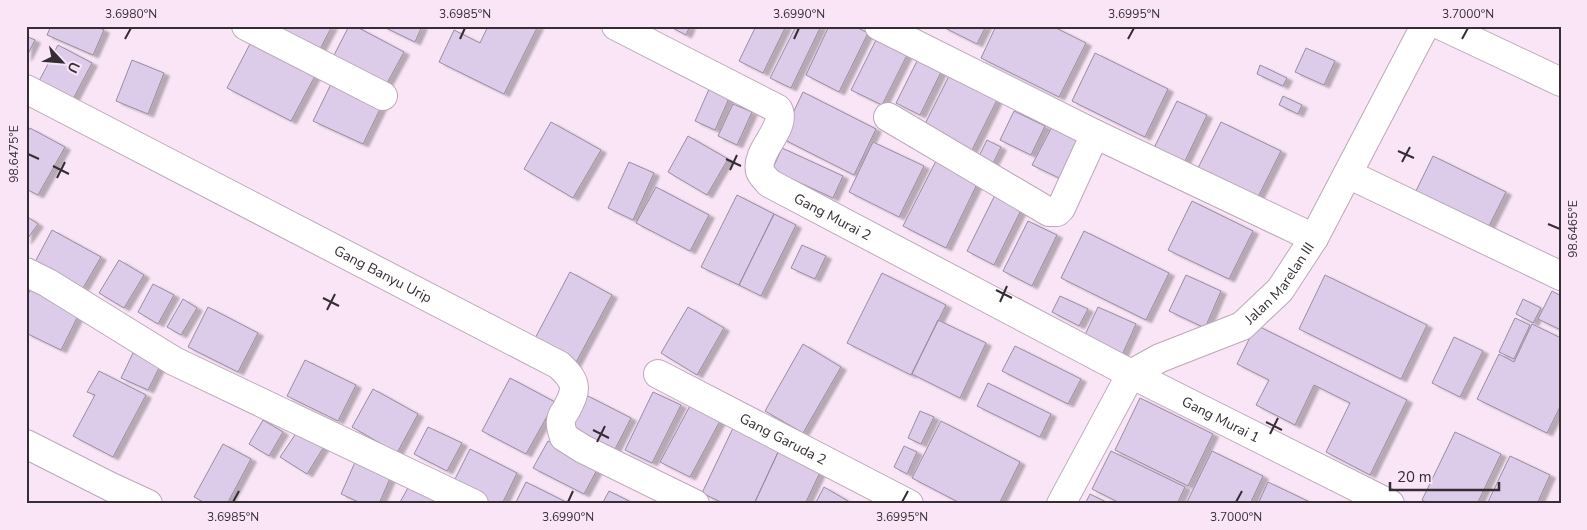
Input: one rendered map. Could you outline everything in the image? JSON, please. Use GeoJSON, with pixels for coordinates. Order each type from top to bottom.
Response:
{"type":"FeatureCollection","features":[{"type":"Feature","properties":{"kind":"street"},"geometry":{"type":"LineString","coordinates":[[246,26],[383,96]]}},
{"type":"Feature","properties":{"kind":"street","name":"Gang Murai 2"},"geometry":{"type":"LineString","coordinates":[[616,26],[778,109],[781,114],[780,122],[760,160],[760,172],[769,183],[1131,374]]}},
{"type":"Feature","properties":{"kind":"street"},"geometry":{"type":"LineString","coordinates":[[879,26],[1095,134],[1314,238]]}},
{"type":"Feature","properties":{"kind":"street","name":"Jalan Marelan III"},"geometry":{"type":"LineString","coordinates":[[1131,374],[1160,358],[1242,326],[1280,290],[1314,238],[1425,26]]}},
{"type":"Feature","properties":{"kind":"street"},"geometry":{"type":"LineString","coordinates":[[1442,26],[1561,82]]}},
{"type":"Feature","properties":{"kind":"street","name":"Gang Banyu Urip"},"geometry":{"type":"LineString","coordinates":[[26,89],[559,365],[570,376],[574,386],[573,398],[560,424],[564,437],[583,449],[684,498]]}},
{"type":"Feature","properties":{"kind":"street"},"geometry":{"type":"LineString","coordinates":[[888,117],[1049,212],[1056,212],[1061,208],[1095,134]]}},
{"type":"Feature","properties":{"kind":"street"},"geometry":{"type":"LineString","coordinates":[[1348,174],[1561,276]]}},
{"type":"Feature","properties":{"kind":"street"},"geometry":{"type":"LineString","coordinates":[[26,272],[48,283],[174,361],[474,504]]}},
{"type":"Feature","properties":{"kind":"street","name":"Gang Garuda 2"},"geometry":{"type":"LineString","coordinates":[[658,374],[909,504]]}},
{"type":"Feature","properties":{"kind":"street"},"geometry":{"type":"LineString","coordinates":[[1061,504],[1131,374]]}},
{"type":"Feature","properties":{"kind":"street","name":"Gang Murai 1"},"geometry":{"type":"LineString","coordinates":[[1131,374],[1390,504]]}},
{"type":"Feature","properties":{"kind":"street"},"geometry":{"type":"LineString","coordinates":[[26,444],[148,504]]}},
{"type":"Feature","properties":{"kind":"building"},"geometry":{"type":"Polygon","coordinates":[[[51,26],[96,26],[104,30],[93,55],[47,35],[51,26]]]}},
{"type":"Feature","properties":{"kind":"building"},"geometry":{"type":"Polygon","coordinates":[[[281,26],[332,26],[319,51],[279,29],[281,26]]]}},
{"type":"Feature","properties":{"kind":"building"},"geometry":{"type":"Polygon","coordinates":[[[349,26],[355,26],[404,52],[386,85],[333,57],[349,26]]]}},
{"type":"Feature","properties":{"kind":"building"},"geometry":{"type":"Polygon","coordinates":[[[382,26],[422,26],[415,42],[382,26]]]}},
{"type":"Feature","properties":{"kind":"building"},"geometry":{"type":"Polygon","coordinates":[[[488,26],[538,26],[504,94],[439,62],[454,30],[480,43],[488,26]]]}},
{"type":"Feature","properties":{"kind":"building"},"geometry":{"type":"Polygon","coordinates":[[[669,26],[690,26],[686,35],[669,26]]]}},
{"type":"Feature","properties":{"kind":"building"},"geometry":{"type":"Polygon","coordinates":[[[756,26],[786,26],[763,73],[739,61],[756,26]]]}},
{"type":"Feature","properties":{"kind":"building"},"geometry":{"type":"Polygon","coordinates":[[[796,26],[821,26],[791,88],[770,78],[796,26]]]}},
{"type":"Feature","properties":{"kind":"building"},"geometry":{"type":"Polygon","coordinates":[[[829,26],[854,26],[868,33],[839,92],[806,75],[829,26]]]}},
{"type":"Feature","properties":{"kind":"building"},"geometry":{"type":"Polygon","coordinates":[[[943,26],[986,26],[977,44],[943,26]]]}},
{"type":"Feature","properties":{"kind":"building"},"geometry":{"type":"Polygon","coordinates":[[[996,26],[1052,26],[1086,43],[1059,97],[981,58],[996,26]]]}},
{"type":"Feature","properties":{"kind":"building"},"geometry":{"type":"Polygon","coordinates":[[[26,36],[35,40],[26,58],[26,36]]]}},
{"type":"Feature","properties":{"kind":"building"},"geometry":{"type":"Polygon","coordinates":[[[878,36],[909,51],[882,105],[851,90],[878,36]]]}},
{"type":"Feature","properties":{"kind":"building"},"geometry":{"type":"Polygon","coordinates":[[[251,42],[315,76],[291,121],[227,88],[251,42]]]}},
{"type":"Feature","properties":{"kind":"building"},"geometry":{"type":"Polygon","coordinates":[[[58,45],[92,63],[72,101],[38,83],[58,45]]]}},
{"type":"Feature","properties":{"kind":"building"},"geometry":{"type":"Polygon","coordinates":[[[1306,48],[1335,61],[1324,85],[1295,72],[1306,48]]]}},
{"type":"Feature","properties":{"kind":"building"},"geometry":{"type":"Polygon","coordinates":[[[1095,53],[1168,89],[1145,137],[1072,101],[1095,53]]]}},
{"type":"Feature","properties":{"kind":"building"},"geometry":{"type":"Polygon","coordinates":[[[918,59],[942,70],[920,115],[896,103],[918,59]]]}},
{"type":"Feature","properties":{"kind":"building"},"geometry":{"type":"Polygon","coordinates":[[[132,60],[164,73],[148,114],[116,101],[132,60]]]}},
{"type":"Feature","properties":{"kind":"building"},"geometry":{"type":"Polygon","coordinates":[[[1260,65],[1287,78],[1283,86],[1257,74],[1260,65]]]}},
{"type":"Feature","properties":{"kind":"building"},"geometry":{"type":"Polygon","coordinates":[[[951,72],[999,96],[972,150],[924,126],[951,72]]]}},
{"type":"Feature","properties":{"kind":"building"},"geometry":{"type":"Polygon","coordinates":[[[333,80],[383,103],[363,144],[313,121],[333,80]]]}},
{"type":"Feature","properties":{"kind":"building"},"geometry":{"type":"Polygon","coordinates":[[[710,87],[730,96],[715,130],[695,121],[710,87]]]}},
{"type":"Feature","properties":{"kind":"building"},"geometry":{"type":"Polygon","coordinates":[[[803,92],[876,129],[854,175],[781,138],[803,92]]]}},
{"type":"Feature","properties":{"kind":"building"},"geometry":{"type":"Polygon","coordinates":[[[1283,96],[1302,105],[1298,114],[1279,105],[1283,96]]]}},
{"type":"Feature","properties":{"kind":"building"},"geometry":{"type":"Polygon","coordinates":[[[1177,101],[1207,115],[1184,163],[1154,148],[1177,101]]]}},
{"type":"Feature","properties":{"kind":"building"},"geometry":{"type":"Polygon","coordinates":[[[733,104],[752,112],[737,145],[718,136],[733,104]]]}},
{"type":"Feature","properties":{"kind":"building"},"geometry":{"type":"Polygon","coordinates":[[[1014,111],[1045,126],[1031,155],[1000,140],[1014,111]]]}},
{"type":"Feature","properties":{"kind":"building"},"geometry":{"type":"Polygon","coordinates":[[[1055,121],[1082,134],[1059,178],[1032,165],[1055,121]]]}},
{"type":"Feature","properties":{"kind":"building"},"geometry":{"type":"Polygon","coordinates":[[[551,122],[601,150],[573,198],[524,169],[551,122]]]}},
{"type":"Feature","properties":{"kind":"building"},"geometry":{"type":"Polygon","coordinates":[[[1221,122],[1281,151],[1255,203],[1195,174],[1221,122]]]}},
{"type":"Feature","properties":{"kind":"building"},"geometry":{"type":"Polygon","coordinates":[[[30,128],[65,147],[38,195],[26,189],[26,134],[30,128]]]}},
{"type":"Feature","properties":{"kind":"building"},"geometry":{"type":"Polygon","coordinates":[[[688,136],[728,159],[707,195],[668,172],[688,136]]]}},
{"type":"Feature","properties":{"kind":"building"},"geometry":{"type":"Polygon","coordinates":[[[987,140],[1001,147],[992,165],[978,158],[987,140]]]}},
{"type":"Feature","properties":{"kind":"building"},"geometry":{"type":"Polygon","coordinates":[[[873,142],[924,166],[899,217],[849,192],[873,142]]]}},
{"type":"Feature","properties":{"kind":"building"},"geometry":{"type":"Polygon","coordinates":[[[782,148],[843,176],[833,198],[772,170],[782,148]]]}},
{"type":"Feature","properties":{"kind":"building"},"geometry":{"type":"Polygon","coordinates":[[[939,155],[981,176],[946,248],[903,226],[939,155]]]}},
{"type":"Feature","properties":{"kind":"building"},"geometry":{"type":"Polygon","coordinates":[[[1433,156],[1506,192],[1488,228],[1415,193],[1433,156]]]}},
{"type":"Feature","properties":{"kind":"building"},"geometry":{"type":"Polygon","coordinates":[[[629,162],[654,173],[633,220],[608,208],[629,162]]]}},
{"type":"Feature","properties":{"kind":"building"},"geometry":{"type":"Polygon","coordinates":[[[656,187],[709,215],[690,251],[636,223],[656,187]]]}},
{"type":"Feature","properties":{"kind":"building"},"geometry":{"type":"Polygon","coordinates":[[[996,193],[1023,206],[994,265],[967,251],[996,193]]]}},
{"type":"Feature","properties":{"kind":"building"},"geometry":{"type":"Polygon","coordinates":[[[737,195],[774,214],[739,285],[701,267],[737,195]]]}},
{"type":"Feature","properties":{"kind":"building"},"geometry":{"type":"Polygon","coordinates":[[[1192,201],[1253,231],[1229,279],[1168,250],[1192,201]]]}},
{"type":"Feature","properties":{"kind":"building"},"geometry":{"type":"Polygon","coordinates":[[[774,214],[796,225],[761,296],[739,285],[774,214]]]}},
{"type":"Feature","properties":{"kind":"building"},"geometry":{"type":"Polygon","coordinates":[[[26,216],[38,224],[26,241],[26,216]]]}},
{"type":"Feature","properties":{"kind":"building"},"geometry":{"type":"Polygon","coordinates":[[[1028,221],[1057,235],[1032,286],[1003,271],[1028,221]]]}},
{"type":"Feature","properties":{"kind":"building"},"geometry":{"type":"Polygon","coordinates":[[[52,230],[101,257],[83,288],[35,262],[52,230]]]}},
{"type":"Feature","properties":{"kind":"building"},"geometry":{"type":"Polygon","coordinates":[[[1084,231],[1169,273],[1146,320],[1061,278],[1084,231]]]}},
{"type":"Feature","properties":{"kind":"building"},"geometry":{"type":"Polygon","coordinates":[[[802,245],[826,256],[815,279],[791,268],[802,245]]]}},
{"type":"Feature","properties":{"kind":"building"},"geometry":{"type":"Polygon","coordinates":[[[119,260],[144,275],[124,308],[99,293],[119,260]]]}},
{"type":"Feature","properties":{"kind":"building"},"geometry":{"type":"Polygon","coordinates":[[[570,272],[612,295],[573,368],[531,346],[570,272]]]}},
{"type":"Feature","properties":{"kind":"building"},"geometry":{"type":"Polygon","coordinates":[[[882,273],[946,305],[911,375],[847,343],[882,273]]]}},
{"type":"Feature","properties":{"kind":"building"},"geometry":{"type":"Polygon","coordinates":[[[1186,275],[1221,291],[1205,328],[1169,311],[1186,275]]]}},
{"type":"Feature","properties":{"kind":"building"},"geometry":{"type":"Polygon","coordinates":[[[1325,275],[1427,325],[1401,379],[1299,329],[1325,275]]]}},
{"type":"Feature","properties":{"kind":"building"},"geometry":{"type":"Polygon","coordinates":[[[34,283],[82,308],[61,350],[26,333],[26,298],[34,283]]]}},
{"type":"Feature","properties":{"kind":"building"},"geometry":{"type":"Polygon","coordinates":[[[153,284],[174,295],[158,324],[138,312],[153,284]]]}},
{"type":"Feature","properties":{"kind":"building"},"geometry":{"type":"Polygon","coordinates":[[[1552,291],[1561,296],[1561,330],[1538,319],[1552,291]]]}},
{"type":"Feature","properties":{"kind":"building"},"geometry":{"type":"Polygon","coordinates":[[[1060,296],[1088,309],[1079,326],[1052,312],[1060,296]]]}},
{"type":"Feature","properties":{"kind":"building"},"geometry":{"type":"Polygon","coordinates":[[[183,299],[197,308],[181,335],[167,327],[183,299]]]}},
{"type":"Feature","properties":{"kind":"building"},"geometry":{"type":"Polygon","coordinates":[[[1523,299],[1541,308],[1533,323],[1516,314],[1523,299]]]}},
{"type":"Feature","properties":{"kind":"building"},"geometry":{"type":"Polygon","coordinates":[[[208,307],[258,333],[238,372],[188,347],[208,307]]]}},
{"type":"Feature","properties":{"kind":"building"},"geometry":{"type":"Polygon","coordinates":[[[688,307],[724,328],[697,375],[661,353],[688,307]]]}},
{"type":"Feature","properties":{"kind":"building"},"geometry":{"type":"Polygon","coordinates":[[[1098,307],[1136,324],[1122,355],[1084,337],[1098,307]]]}},
{"type":"Feature","properties":{"kind":"building"},"geometry":{"type":"Polygon","coordinates":[[[1515,318],[1530,325],[1514,359],[1499,352],[1515,318]]]}},
{"type":"Feature","properties":{"kind":"building"},"geometry":{"type":"Polygon","coordinates":[[[938,320],[986,343],[960,398],[912,374],[938,320]]]}},
{"type":"Feature","properties":{"kind":"building"},"geometry":{"type":"Polygon","coordinates":[[[1532,324],[1561,338],[1561,405],[1547,433],[1477,399],[1499,354],[1514,362],[1532,324]]]}},
{"type":"Feature","properties":{"kind":"building"},"geometry":{"type":"Polygon","coordinates":[[[1256,325],[1407,400],[1370,475],[1326,452],[1350,403],[1314,385],[1295,425],[1256,405],[1269,380],[1237,364],[1256,325]]]}},
{"type":"Feature","properties":{"kind":"building"},"geometry":{"type":"Polygon","coordinates":[[[1454,337],[1483,351],[1460,397],[1432,383],[1454,337]]]}},
{"type":"Feature","properties":{"kind":"building"},"geometry":{"type":"Polygon","coordinates":[[[803,344],[841,367],[803,433],[765,411],[803,344]]]}},
{"type":"Feature","properties":{"kind":"building"},"geometry":{"type":"Polygon","coordinates":[[[1015,346],[1081,379],[1068,404],[1002,371],[1015,346]]]}},
{"type":"Feature","properties":{"kind":"building"},"geometry":{"type":"Polygon","coordinates":[[[133,353],[160,366],[148,390],[121,378],[133,353]]]}},
{"type":"Feature","properties":{"kind":"building"},"geometry":{"type":"Polygon","coordinates":[[[305,360],[356,385],[338,421],[287,396],[305,360]]]}},
{"type":"Feature","properties":{"kind":"building"},"geometry":{"type":"Polygon","coordinates":[[[99,371],[146,395],[113,457],[73,436],[95,395],[87,392],[99,371]]]}},
{"type":"Feature","properties":{"kind":"building"},"geometry":{"type":"Polygon","coordinates":[[[510,378],[555,402],[526,454],[482,431],[510,378]]]}},
{"type":"Feature","properties":{"kind":"building"},"geometry":{"type":"Polygon","coordinates":[[[988,383],[1051,414],[1040,437],[977,406],[988,383]]]}},
{"type":"Feature","properties":{"kind":"building"},"geometry":{"type":"Polygon","coordinates":[[[373,389],[418,414],[397,453],[352,427],[373,389]]]}},
{"type":"Feature","properties":{"kind":"building"},"geometry":{"type":"Polygon","coordinates":[[[653,392],[681,405],[652,463],[625,450],[653,392]]]}},
{"type":"Feature","properties":{"kind":"building"},"geometry":{"type":"Polygon","coordinates":[[[586,395],[631,418],[613,453],[568,430],[586,395]]]}},
{"type":"Feature","properties":{"kind":"building"},"geometry":{"type":"Polygon","coordinates":[[[1140,398],[1213,434],[1188,486],[1115,450],[1140,398]]]}},
{"type":"Feature","properties":{"kind":"building"},"geometry":{"type":"Polygon","coordinates":[[[691,404],[721,419],[690,477],[660,462],[691,404]]]}},
{"type":"Feature","properties":{"kind":"building"},"geometry":{"type":"Polygon","coordinates":[[[920,411],[934,417],[921,444],[908,438],[920,411]]]}},
{"type":"Feature","properties":{"kind":"building"},"geometry":{"type":"Polygon","coordinates":[[[263,420],[283,432],[269,456],[249,444],[263,420]]]}},
{"type":"Feature","properties":{"kind":"building"},"geometry":{"type":"Polygon","coordinates":[[[941,421],[1020,462],[999,504],[962,504],[912,478],[941,421]]]}},
{"type":"Feature","properties":{"kind":"building"},"geometry":{"type":"Polygon","coordinates":[[[734,426],[780,448],[754,504],[725,504],[702,493],[734,426]]]}},
{"type":"Feature","properties":{"kind":"building"},"geometry":{"type":"Polygon","coordinates":[[[428,427],[462,443],[447,471],[414,454],[428,427]]]}},
{"type":"Feature","properties":{"kind":"building"},"geometry":{"type":"Polygon","coordinates":[[[299,429],[325,445],[307,474],[280,457],[299,429]]]}},
{"type":"Feature","properties":{"kind":"building"},"geometry":{"type":"Polygon","coordinates":[[[1455,432],[1501,454],[1477,504],[1429,504],[1422,500],[1455,432]]]}},
{"type":"Feature","properties":{"kind":"building"},"geometry":{"type":"Polygon","coordinates":[[[548,441],[598,468],[584,494],[533,468],[548,441]]]}},
{"type":"Feature","properties":{"kind":"building"},"geometry":{"type":"Polygon","coordinates":[[[223,444],[251,459],[227,504],[207,504],[194,497],[223,444]]]}},
{"type":"Feature","properties":{"kind":"building"},"geometry":{"type":"Polygon","coordinates":[[[904,446],[917,452],[907,474],[894,467],[904,446]]]}},
{"type":"Feature","properties":{"kind":"building"},"geometry":{"type":"Polygon","coordinates":[[[780,448],[822,468],[805,504],[754,504],[780,448]]]}},
{"type":"Feature","properties":{"kind":"building"},"geometry":{"type":"Polygon","coordinates":[[[470,449],[517,473],[502,504],[493,504],[453,483],[470,449]]]}},
{"type":"Feature","properties":{"kind":"building"},"geometry":{"type":"Polygon","coordinates":[[[1111,451],[1185,487],[1177,504],[1122,504],[1092,489],[1111,451]]]}},
{"type":"Feature","properties":{"kind":"building"},"geometry":{"type":"Polygon","coordinates":[[[1212,451],[1263,476],[1250,504],[1186,504],[1212,451]]]}},
{"type":"Feature","properties":{"kind":"building"},"geometry":{"type":"Polygon","coordinates":[[[1510,456],[1550,475],[1537,504],[1487,504],[1510,456]]]}},
{"type":"Feature","properties":{"kind":"building"},"geometry":{"type":"Polygon","coordinates":[[[356,460],[391,476],[379,504],[363,504],[341,494],[356,460]]]}},
{"type":"Feature","properties":{"kind":"building"},"geometry":{"type":"Polygon","coordinates":[[[526,482],[570,504],[515,504],[526,482]]]}},
{"type":"Feature","properties":{"kind":"building"},"geometry":{"type":"Polygon","coordinates":[[[1268,482],[1314,504],[1258,504],[1268,482]]]}},
{"type":"Feature","properties":{"kind":"building"},"geometry":{"type":"Polygon","coordinates":[[[409,486],[437,502],[436,504],[399,504],[409,486]]]}},
{"type":"Feature","properties":{"kind":"building"},"geometry":{"type":"Polygon","coordinates":[[[824,487],[853,504],[815,504],[824,487]]]}},
{"type":"Feature","properties":{"kind":"building"},"geometry":{"type":"Polygon","coordinates":[[[609,491],[635,504],[602,504],[609,491]]]}},
{"type":"Feature","properties":{"kind":"building"},"geometry":{"type":"Polygon","coordinates":[[[1090,494],[1110,504],[1085,504],[1090,494]]]}}]}
